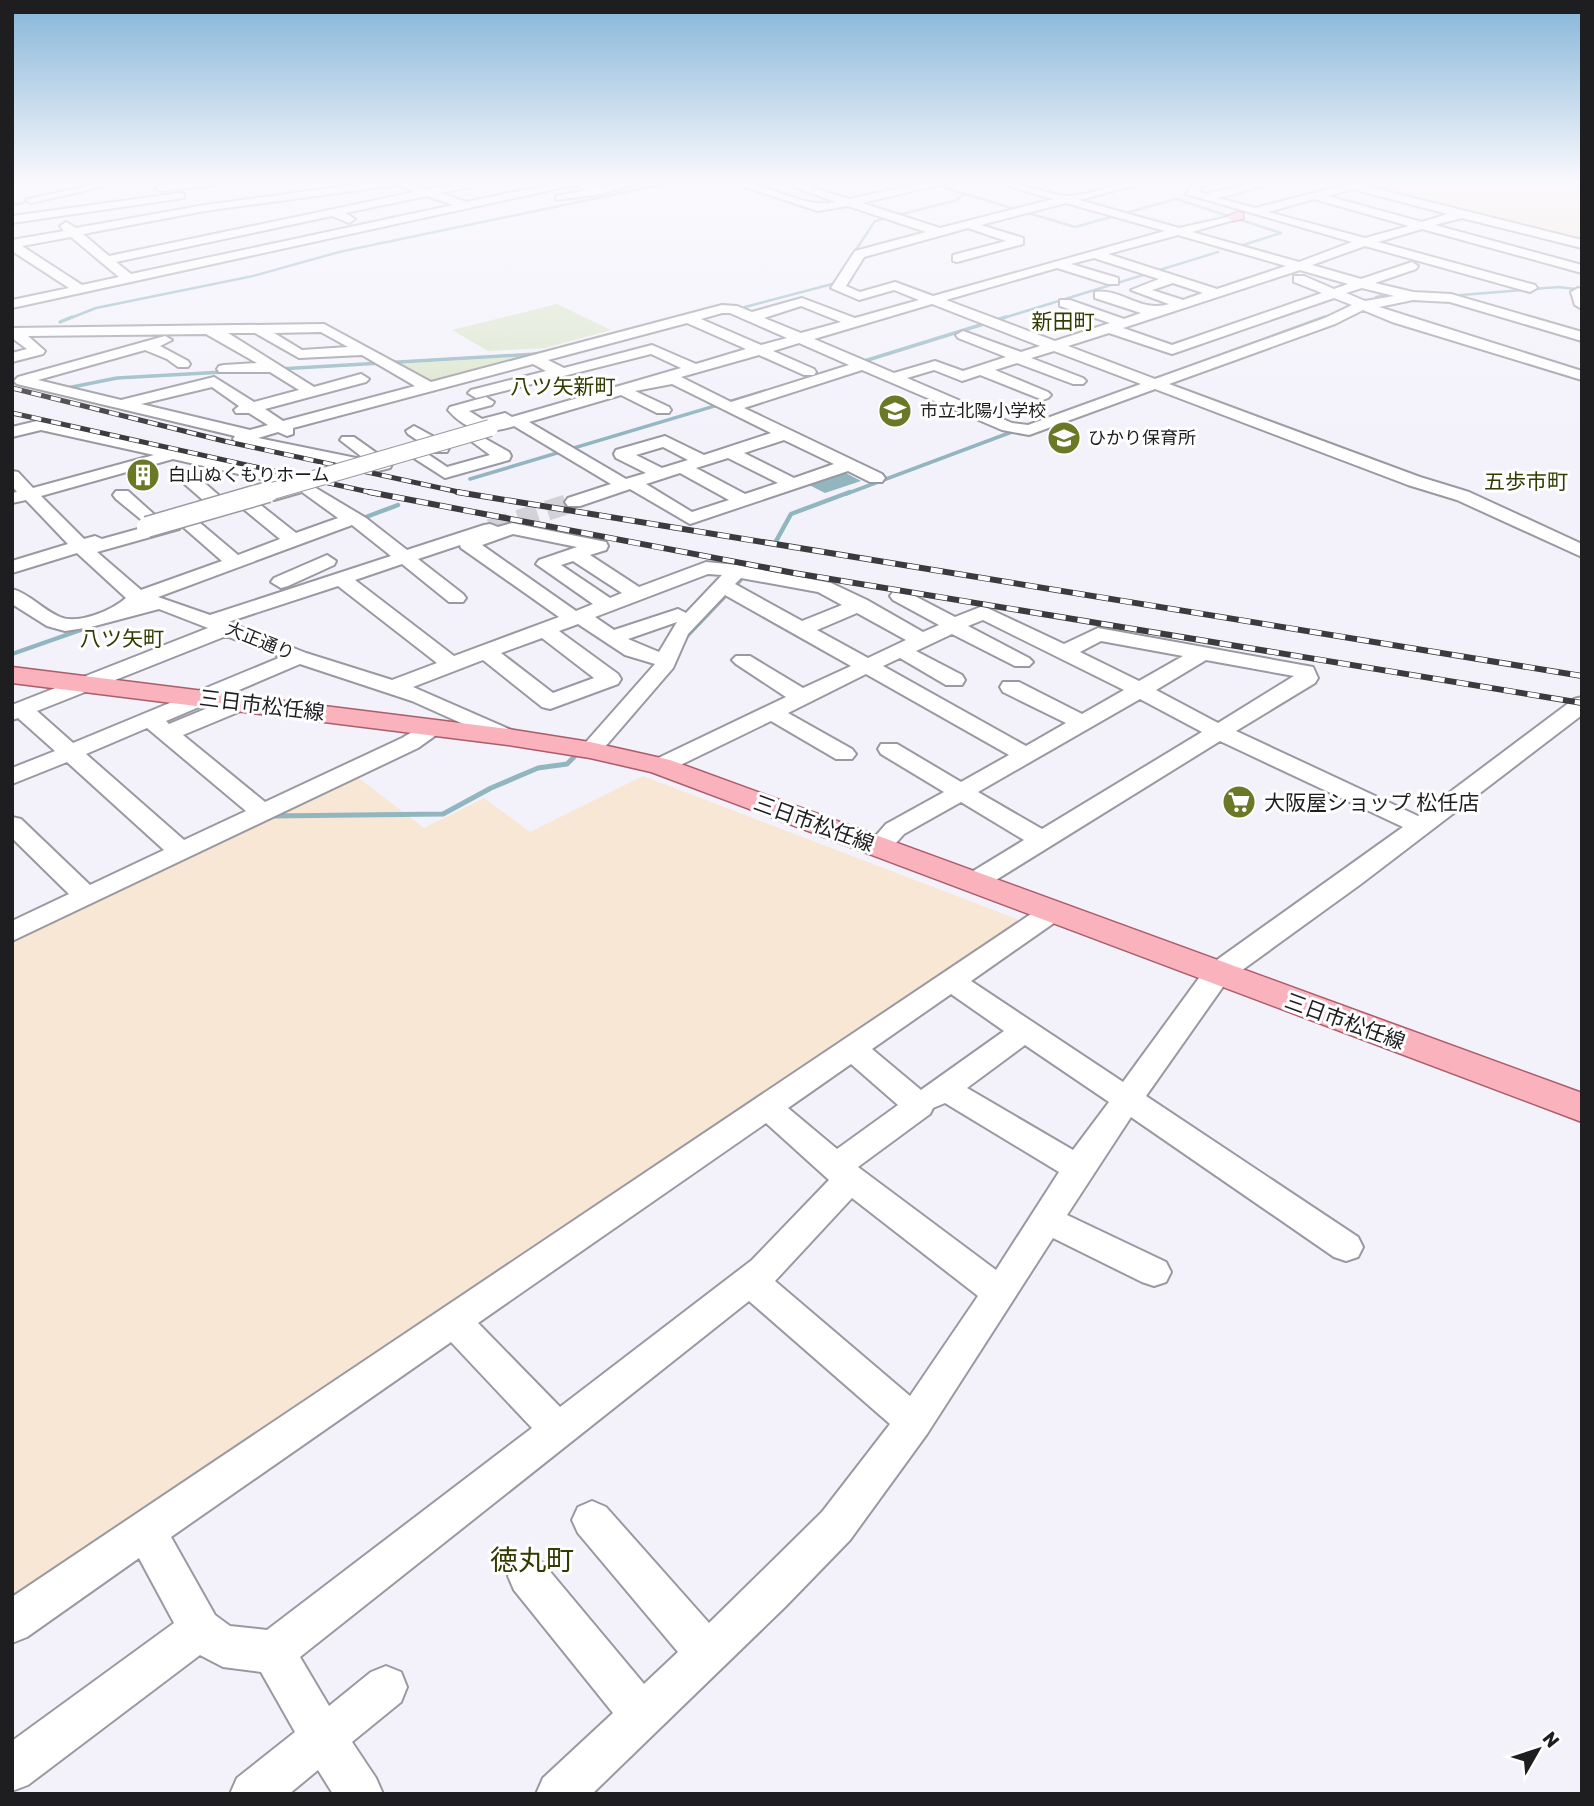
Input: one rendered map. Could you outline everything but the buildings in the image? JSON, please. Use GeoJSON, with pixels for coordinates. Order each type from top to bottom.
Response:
{"type":"FeatureCollection","features":[{"type":"Feature","properties":{"kind":"main road","name":"三日市松任線"},"geometry":{"type":"LineString","coordinates":[[12,675],[508,737],[590,750],[660,766],[1582,1108]]}},
{"type":"Feature","properties":{"kind":"street"},"geometry":{"type":"LineString","coordinates":[[47,265],[105,298]]}},
{"type":"Feature","properties":{"kind":"street"},"geometry":{"type":"LineString","coordinates":[[113,265],[129,279]]}},
{"type":"Feature","properties":{"kind":"street"},"geometry":{"type":"LineString","coordinates":[[12,304],[191,265]]}},
{"type":"Feature","properties":{"kind":"street"},"geometry":{"type":"LineString","coordinates":[[852,265],[838,288],[915,318]]}},
{"type":"Feature","properties":{"kind":"street"},"geometry":{"type":"LineString","coordinates":[[947,271],[962,265]]}},
{"type":"Feature","properties":{"kind":"street"},"geometry":{"type":"LineString","coordinates":[[12,567],[149,524],[1051,265]]}},
{"type":"Feature","properties":{"kind":"street"},"geometry":{"type":"LineString","coordinates":[[1053,265],[1113,281]]}},
{"type":"Feature","properties":{"kind":"street"},"geometry":{"type":"LineString","coordinates":[[1085,273],[1114,265]]}},
{"type":"Feature","properties":{"kind":"street"},"geometry":{"type":"LineString","coordinates":[[1131,265],[1281,312]]}},
{"type":"Feature","properties":{"kind":"street"},"geometry":{"type":"LineString","coordinates":[[1265,265],[1362,306],[1419,326],[1582,376]]}},
{"type":"Feature","properties":{"kind":"street"},"geometry":{"type":"LineString","coordinates":[[920,389],[1298,265]]}},
{"type":"Feature","properties":{"kind":"street"},"geometry":{"type":"LineString","coordinates":[[1300,265],[1411,295],[1454,296],[1530,321],[1572,329]]}},
{"type":"Feature","properties":{"kind":"street"},"geometry":{"type":"LineString","coordinates":[[1120,371],[1172,350],[1363,284],[1402,265]]}},
{"type":"Feature","properties":{"kind":"street"},"geometry":{"type":"LineString","coordinates":[[1433,265],[1452,267],[1530,288]]}},
{"type":"Feature","properties":{"kind":"street"},"geometry":{"type":"LineString","coordinates":[[1452,267],[1458,265]]}},
{"type":"Feature","properties":{"kind":"street"},"geometry":{"type":"LineString","coordinates":[[1454,296],[1537,265]]}},
{"type":"Feature","properties":{"kind":"street"},"geometry":{"type":"LineString","coordinates":[[1530,268],[1582,277]]}},
{"type":"Feature","properties":{"kind":"street"},"geometry":{"type":"LineString","coordinates":[[1173,279],[1138,290],[1182,304]]}},
{"type":"Feature","properties":{"kind":"street"},"geometry":{"type":"LineString","coordinates":[[985,285],[1005,292]]}},
{"type":"Feature","properties":{"kind":"street"},"geometry":{"type":"LineString","coordinates":[[859,296],[895,286],[1414,481],[1463,496],[1582,551]]}},
{"type":"Feature","properties":{"kind":"street"},"geometry":{"type":"LineString","coordinates":[[1582,293],[1578,292],[1582,305]]}},
{"type":"Feature","properties":{"kind":"street"},"geometry":{"type":"LineString","coordinates":[[60,294],[76,304]]}},
{"type":"Feature","properties":{"kind":"street"},"geometry":{"type":"LineString","coordinates":[[1100,295],[1173,328],[1205,339]]}},
{"type":"Feature","properties":{"kind":"street"},"geometry":{"type":"LineString","coordinates":[[475,438],[503,456],[444,473],[416,455],[351,463],[236,438],[692,320],[722,309],[732,309],[1020,429],[1330,321],[1362,306],[1411,295]]}},
{"type":"Feature","properties":{"kind":"street"},"geometry":{"type":"LineString","coordinates":[[751,317],[802,303],[856,323]]}},
{"type":"Feature","properties":{"kind":"street"},"geometry":{"type":"LineString","coordinates":[[1065,303],[1172,350]]}},
{"type":"Feature","properties":{"kind":"street"},"geometry":{"type":"LineString","coordinates":[[1419,326],[1475,305]]}},
{"type":"Feature","properties":{"kind":"street"},"geometry":{"type":"LineString","coordinates":[[692,320],[809,372]]}},
{"type":"Feature","properties":{"kind":"street"},"geometry":{"type":"LineString","coordinates":[[1478,344],[1530,321]]}},
{"type":"Feature","properties":{"kind":"street"},"geometry":{"type":"LineString","coordinates":[[1022,334],[1045,327]]}},
{"type":"Feature","properties":{"kind":"street"},"geometry":{"type":"LineString","coordinates":[[258,328],[299,354],[365,351]]}},
{"type":"Feature","properties":{"kind":"street"},"geometry":{"type":"LineString","coordinates":[[13,332],[324,328],[428,387]]}},
{"type":"Feature","properties":{"kind":"street"},"geometry":{"type":"LineString","coordinates":[[15,380],[205,329],[231,340],[312,392]]}},
{"type":"Feature","properties":{"kind":"street"},"geometry":{"type":"LineString","coordinates":[[693,338],[718,331]]}},
{"type":"Feature","properties":{"kind":"street"},"geometry":{"type":"LineString","coordinates":[[12,358],[38,351],[13,332]]}},
{"type":"Feature","properties":{"kind":"street"},"geometry":{"type":"LineString","coordinates":[[963,335],[1079,381]]}},
{"type":"Feature","properties":{"kind":"street"},"geometry":{"type":"LineString","coordinates":[[144,345],[183,363]]}},
{"type":"Feature","properties":{"kind":"street"},"geometry":{"type":"LineString","coordinates":[[713,348],[734,358]]}},
{"type":"Feature","properties":{"kind":"street"},"geometry":{"type":"LineString","coordinates":[[695,369],[652,349],[513,384],[456,410],[481,425],[516,420],[673,379],[876,478]]}},
{"type":"Feature","properties":{"kind":"street"},"geometry":{"type":"LineString","coordinates":[[1543,364],[1572,350]]}},
{"type":"Feature","properties":{"kind":"street"},"geometry":{"type":"LineString","coordinates":[[915,357],[962,376]]}},
{"type":"Feature","properties":{"kind":"street"},"geometry":{"type":"LineString","coordinates":[[535,359],[559,372]]}},
{"type":"Feature","properties":{"kind":"street"},"geometry":{"type":"LineString","coordinates":[[193,422],[361,379],[352,373],[388,364]]}},
{"type":"Feature","properties":{"kind":"street"},"geometry":{"type":"LineString","coordinates":[[726,405],[860,364]]}},
{"type":"Feature","properties":{"kind":"street"},"geometry":{"type":"LineString","coordinates":[[893,378],[935,365]]}},
{"type":"Feature","properties":{"kind":"street"},"geometry":{"type":"LineString","coordinates":[[225,369],[277,369]]}},
{"type":"Feature","properties":{"kind":"street"},"geometry":{"type":"LineString","coordinates":[[981,370],[1043,395]]}},
{"type":"Feature","properties":{"kind":"street"},"geometry":{"type":"LineString","coordinates":[[15,380],[250,435]]}},
{"type":"Feature","properties":{"kind":"street"},"geometry":{"type":"LineString","coordinates":[[452,380],[568,451],[690,519],[849,465]]}},
{"type":"Feature","properties":{"kind":"street"},"geometry":{"type":"LineString","coordinates":[[121,405],[214,382],[319,456]]}},
{"type":"Feature","properties":{"kind":"street"},"geometry":{"type":"LineString","coordinates":[[513,384],[541,400]]}},
{"type":"Feature","properties":{"kind":"street"},"geometry":{"type":"LineString","coordinates":[[337,385],[366,403]]}},
{"type":"Feature","properties":{"kind":"street"},"geometry":{"type":"LineString","coordinates":[[627,393],[663,410]]}},
{"type":"Feature","properties":{"kind":"street"},"geometry":{"type":"LineString","coordinates":[[378,461],[428,440],[475,438],[516,420],[541,400],[600,396]]}},
{"type":"Feature","properties":{"kind":"street"},"geometry":{"type":"LineString","coordinates":[[12,432],[41,425],[304,486],[354,520],[456,598]]}},
{"type":"Feature","properties":{"kind":"street"},"geometry":{"type":"LineString","coordinates":[[574,502],[785,434]]}},
{"type":"Feature","properties":{"kind":"street"},"geometry":{"type":"LineString","coordinates":[[348,440],[378,461]]}},
{"type":"Feature","properties":{"kind":"street"},"geometry":{"type":"LineString","coordinates":[[416,455],[428,440]]}},
{"type":"Feature","properties":{"kind":"street"},"geometry":{"type":"LineString","coordinates":[[662,475],[622,454],[665,441],[704,461]]}},
{"type":"Feature","properties":{"kind":"street"},"geometry":{"type":"LineString","coordinates":[[730,453],[793,484]]}},
{"type":"Feature","properties":{"kind":"street"},"geometry":{"type":"LineString","coordinates":[[21,496],[170,456]]}},
{"type":"Feature","properties":{"kind":"street"},"geometry":{"type":"LineString","coordinates":[[683,468],[744,501]]}},
{"type":"Feature","properties":{"kind":"street"},"geometry":{"type":"LineString","coordinates":[[12,476],[21,496],[80,547],[132,603],[235,562],[354,520]]}},
{"type":"Feature","properties":{"kind":"street"},"geometry":{"type":"LineString","coordinates":[[186,476],[211,507]]}},
{"type":"Feature","properties":{"kind":"street"},"geometry":{"type":"LineString","coordinates":[[149,524],[293,481],[294,484]]}},
{"type":"Feature","properties":{"kind":"street"},"geometry":{"type":"LineString","coordinates":[[80,547],[187,521],[211,507],[247,503],[294,484]]}},
{"type":"Feature","properties":{"kind":"street"},"geometry":{"type":"LineString","coordinates":[[122,495],[149,524]]}},
{"type":"Feature","properties":{"kind":"street"},"geometry":{"type":"LineString","coordinates":[[247,503],[294,541]]}},
{"type":"Feature","properties":{"kind":"street"},"geometry":{"type":"LineString","coordinates":[[187,521],[235,562]]}},
{"type":"Feature","properties":{"kind":"street"},"geometry":{"type":"LineString","coordinates":[[423,552],[468,544],[512,527],[600,546],[547,564],[607,605]]}},
{"type":"Feature","properties":{"kind":"street"},"geometry":{"type":"LineString","coordinates":[[269,595],[341,579],[490,528]]}},
{"type":"Feature","properties":{"kind":"street"},"geometry":{"type":"LineString","coordinates":[[468,544],[632,652],[656,659],[669,659]]}},
{"type":"Feature","properties":{"kind":"street"},"geometry":{"type":"LineString","coordinates":[[576,555],[637,594]]}},
{"type":"Feature","properties":{"kind":"street"},"geometry":{"type":"LineString","coordinates":[[17,711],[87,683],[269,595],[327,561]]}},
{"type":"Feature","properties":{"kind":"street"},"geometry":{"type":"LineString","coordinates":[[393,687],[706,568],[731,579],[802,629],[867,667],[1026,755]]}},
{"type":"Feature","properties":{"kind":"street"},"geometry":{"type":"LineString","coordinates":[[341,579],[451,664]]}},
{"type":"Feature","properties":{"kind":"street"},"geometry":{"type":"LineString","coordinates":[[731,579],[824,587],[860,604],[922,640]]}},
{"type":"Feature","properties":{"kind":"street"},"geometry":{"type":"LineString","coordinates":[[590,750],[669,659],[671,646],[680,631],[731,579]]}},
{"type":"Feature","properties":{"kind":"street"},"geometry":{"type":"LineString","coordinates":[[900,596],[1022,662]]}},
{"type":"Feature","properties":{"kind":"street","name":"大正通り"},"geometry":{"type":"LineString","coordinates":[[13,597],[56,623],[89,622],[132,603],[161,603],[299,657],[420,696],[508,737]]}},
{"type":"Feature","properties":{"kind":"street"},"geometry":{"type":"LineString","coordinates":[[802,629],[860,604]]}},
{"type":"Feature","properties":{"kind":"street"},"geometry":{"type":"LineString","coordinates":[[660,766],[983,612],[1219,732],[1420,826]]}},
{"type":"Feature","properties":{"kind":"street"},"geometry":{"type":"LineString","coordinates":[[612,638],[678,615]]}},
{"type":"Feature","properties":{"kind":"street"},"geometry":{"type":"LineString","coordinates":[[485,651],[550,702],[610,678],[543,629]]}},
{"type":"Feature","properties":{"kind":"street"},"geometry":{"type":"LineString","coordinates":[[974,882],[1307,678],[1305,672],[1098,634],[1064,652]]}},
{"type":"Feature","properties":{"kind":"street"},"geometry":{"type":"LineString","coordinates":[[900,650],[954,680]]}},
{"type":"Feature","properties":{"kind":"street"},"geometry":{"type":"LineString","coordinates":[[879,847],[895,829],[1203,653]]}},
{"type":"Feature","properties":{"kind":"street"},"geometry":{"type":"LineString","coordinates":[[159,727],[203,698],[299,657]]}},
{"type":"Feature","properties":{"kind":"street"},"geometry":{"type":"LineString","coordinates":[[743,660],[802,697]]}},
{"type":"Feature","properties":{"kind":"street"},"geometry":{"type":"LineString","coordinates":[[1011,687],[1083,723]]}},
{"type":"Feature","properties":{"kind":"street"},"geometry":{"type":"LineString","coordinates":[[12,777],[71,753],[240,703]]}},
{"type":"Feature","properties":{"kind":"street"},"geometry":{"type":"LineString","coordinates":[[17,711],[71,753],[182,852]]}},
{"type":"Feature","properties":{"kind":"street"},"geometry":{"type":"LineString","coordinates":[[771,712],[844,754]]}},
{"type":"Feature","properties":{"kind":"street"},"geometry":{"type":"LineString","coordinates":[[559,1794],[836,1526],[914,1422],[1000,1293],[1078,1168],[1217,974],[1577,714]]}},
{"type":"Feature","properties":{"kind":"street"},"geometry":{"type":"LineString","coordinates":[[159,727],[263,813]]}},
{"type":"Feature","properties":{"kind":"street"},"geometry":{"type":"LineString","coordinates":[[12,932],[435,728]]}},
{"type":"Feature","properties":{"kind":"street"},"geometry":{"type":"LineString","coordinates":[[889,749],[1042,840]]}},
{"type":"Feature","properties":{"kind":"street"},"geometry":{"type":"LineString","coordinates":[[12,824],[87,897]]}},
{"type":"Feature","properties":{"kind":"street"},"geometry":{"type":"LineString","coordinates":[[12,1622],[1052,912]]}},
{"type":"Feature","properties":{"kind":"street"},"geometry":{"type":"LineString","coordinates":[[953,982],[1346,1247]]}},
{"type":"Feature","properties":{"kind":"street"},"geometry":{"type":"LineString","coordinates":[[146,1531],[200,1630],[223,1646],[273,1652],[764,1270],[843,1173],[931,1097],[1026,1030]]}},
{"type":"Feature","properties":{"kind":"street"},"geometry":{"type":"LineString","coordinates":[[853,1049],[931,1097],[1078,1168]]}},
{"type":"Feature","properties":{"kind":"street"},"geometry":{"type":"LineString","coordinates":[[767,1107],[843,1173],[1000,1293]]}},
{"type":"Feature","properties":{"kind":"street"},"geometry":{"type":"LineString","coordinates":[[1047,1220],[1154,1272]]}},
{"type":"Feature","properties":{"kind":"street"},"geometry":{"type":"LineString","coordinates":[[750,1280],[914,1422]]}},
{"type":"Feature","properties":{"kind":"street"},"geometry":{"type":"LineString","coordinates":[[453,1321],[557,1429]]}},
{"type":"Feature","properties":{"kind":"street"},"geometry":{"type":"LineString","coordinates":[[592,1520],[707,1653]]}},
{"type":"Feature","properties":{"kind":"street"},"geometry":{"type":"LineString","coordinates":[[528,1576],[642,1715]]}},
{"type":"Feature","properties":{"kind":"street"},"geometry":{"type":"LineString","coordinates":[[12,1769],[200,1630]]}},
{"type":"Feature","properties":{"kind":"street"},"geometry":{"type":"LineString","coordinates":[[273,1652],[323,1738],[360,1794]]}},
{"type":"Feature","properties":{"kind":"street"},"geometry":{"type":"LineString","coordinates":[[253,1794],[386,1687]]}},
{"type":"Feature","properties":{"kind":"shaded area"},"geometry":{"type":"Polygon","coordinates":[[[355,775],[424,828],[484,798],[530,832],[643,776],[1019,920],[12,1609],[12,941],[355,775]]]}},
{"type":"Feature","properties":{"kind":"green space"},"geometry":{"type":"Polygon","coordinates":[[[557,304],[611,330],[545,348],[488,351],[452,330],[557,304]]]}},
{"type":"Feature","properties":{"kind":"green space"},"geometry":{"type":"Polygon","coordinates":[[[538,356],[430,384],[394,364],[538,356]]]}},
{"type":"Feature","properties":{"kind":"water"},"geometry":{"type":"Polygon","coordinates":[[[844,472],[861,481],[825,493],[809,485],[844,472]]]}},
{"type":"Feature","properties":{"kind":"waterway"},"geometry":{"type":"LineString","coordinates":[[68,319],[96,308],[253,276],[291,265]]}},
{"type":"Feature","properties":{"kind":"waterway"},"geometry":{"type":"LineString","coordinates":[[1000,319],[1175,265]]}},
{"type":"Feature","properties":{"kind":"waterway"},"geometry":{"type":"LineString","coordinates":[[745,307],[836,283],[838,280]]}},
{"type":"Feature","properties":{"kind":"waterway"},"geometry":{"type":"LineString","coordinates":[[1449,296],[1559,287],[1582,290]]}},
{"type":"Feature","properties":{"kind":"waterway"},"geometry":{"type":"LineString","coordinates":[[1376,297],[1394,293]]}},
{"type":"Feature","properties":{"kind":"waterway"},"geometry":{"type":"LineString","coordinates":[[703,318],[726,312]]}},
{"type":"Feature","properties":{"kind":"waterway"},"geometry":{"type":"LineString","coordinates":[[1320,319],[1337,313]]}},
{"type":"Feature","properties":{"kind":"waterway"},"geometry":{"type":"LineString","coordinates":[[60,322],[72,317]]}},
{"type":"Feature","properties":{"kind":"waterway"},"geometry":{"type":"LineString","coordinates":[[858,363],[1006,317]]}},
{"type":"Feature","properties":{"kind":"waterway"},"geometry":{"type":"LineString","coordinates":[[1150,381],[1325,317]]}},
{"type":"Feature","properties":{"kind":"waterway"},"geometry":{"type":"LineString","coordinates":[[697,320],[703,318]]}},
{"type":"Feature","properties":{"kind":"waterway"},"geometry":{"type":"LineString","coordinates":[[279,369],[536,354]]}},
{"type":"Feature","properties":{"kind":"waterway"},"geometry":{"type":"LineString","coordinates":[[67,388],[117,378],[223,372]]}},
{"type":"Feature","properties":{"kind":"waterway"},"geometry":{"type":"LineString","coordinates":[[470,479],[765,391]]}},
{"type":"Feature","properties":{"kind":"waterway"},"geometry":{"type":"LineString","coordinates":[[1075,408],[1108,396]]}},
{"type":"Feature","properties":{"kind":"waterway"},"geometry":{"type":"LineString","coordinates":[[846,494],[1017,430]]}},
{"type":"Feature","properties":{"kind":"waterway"},"geometry":{"type":"LineString","coordinates":[[775,543],[791,514],[850,492]]}},
{"type":"Feature","properties":{"kind":"waterway"},"geometry":{"type":"LineString","coordinates":[[358,520],[398,505]]}},
{"type":"Feature","properties":{"kind":"waterway"},"geometry":{"type":"LineString","coordinates":[[736,585],[751,567]]}},
{"type":"Feature","properties":{"kind":"waterway"},"geometry":{"type":"LineString","coordinates":[[685,638],[726,595]]}},
{"type":"Feature","properties":{"kind":"waterway"},"geometry":{"type":"LineString","coordinates":[[12,654],[92,626]]}},
{"type":"Feature","properties":{"kind":"waterway"},"geometry":{"type":"LineString","coordinates":[[271,816],[443,814],[491,788],[538,768],[567,764],[574,757]]}},
{"type":"Feature","properties":{"kind":"tunnel"},"geometry":{"type":"LineString","coordinates":[[490,529],[574,502]]}},
{"type":"Feature","properties":{"kind":"railway"},"geometry":{"type":"LineString","coordinates":[[12,388],[224,441],[464,493]]}},
{"type":"Feature","properties":{"kind":"railway"},"geometry":{"type":"LineString","coordinates":[[12,413],[378,494]]}},
{"type":"Feature","properties":{"kind":"railway"},"geometry":{"type":"LineString","coordinates":[[369,492],[794,573],[1582,703]]}},
{"type":"Feature","properties":{"kind":"railway"},"geometry":{"type":"LineString","coordinates":[[457,492],[464,493]]}},
{"type":"Feature","properties":{"kind":"railway"},"geometry":{"type":"LineString","coordinates":[[464,493],[1582,676]]}},
{"type":"Feature","properties":{"kind":"place","name":"市立北陽小学校"},"geometry":{"type":"Point","coordinates":[895,411]}},
{"type":"Feature","properties":{"kind":"place","name":"ひかり保育所"},"geometry":{"type":"Point","coordinates":[1064,438]}},
{"type":"Feature","properties":{"kind":"place","name":"白山ぬくもりホーム"},"geometry":{"type":"Point","coordinates":[143,475]}},
{"type":"Feature","properties":{"kind":"place","name":"大阪屋ショップ 松任店"},"geometry":{"type":"Point","coordinates":[1239,802]}},
{"type":"Feature","properties":{"kind":"district","name":"新田町"},"geometry":{"type":"Point","coordinates":[1063,321]}},
{"type":"Feature","properties":{"kind":"district","name":"八ツ矢新町"},"geometry":{"type":"Point","coordinates":[563,386]}},
{"type":"Feature","properties":{"kind":"district","name":"五歩市町"},"geometry":{"type":"Point","coordinates":[1526,481]}},
{"type":"Feature","properties":{"kind":"district","name":"八ツ矢町"},"geometry":{"type":"Point","coordinates":[122,638]}},
{"type":"Feature","properties":{"kind":"district","name":"徳丸町"},"geometry":{"type":"Point","coordinates":[532,1560]}}]}
